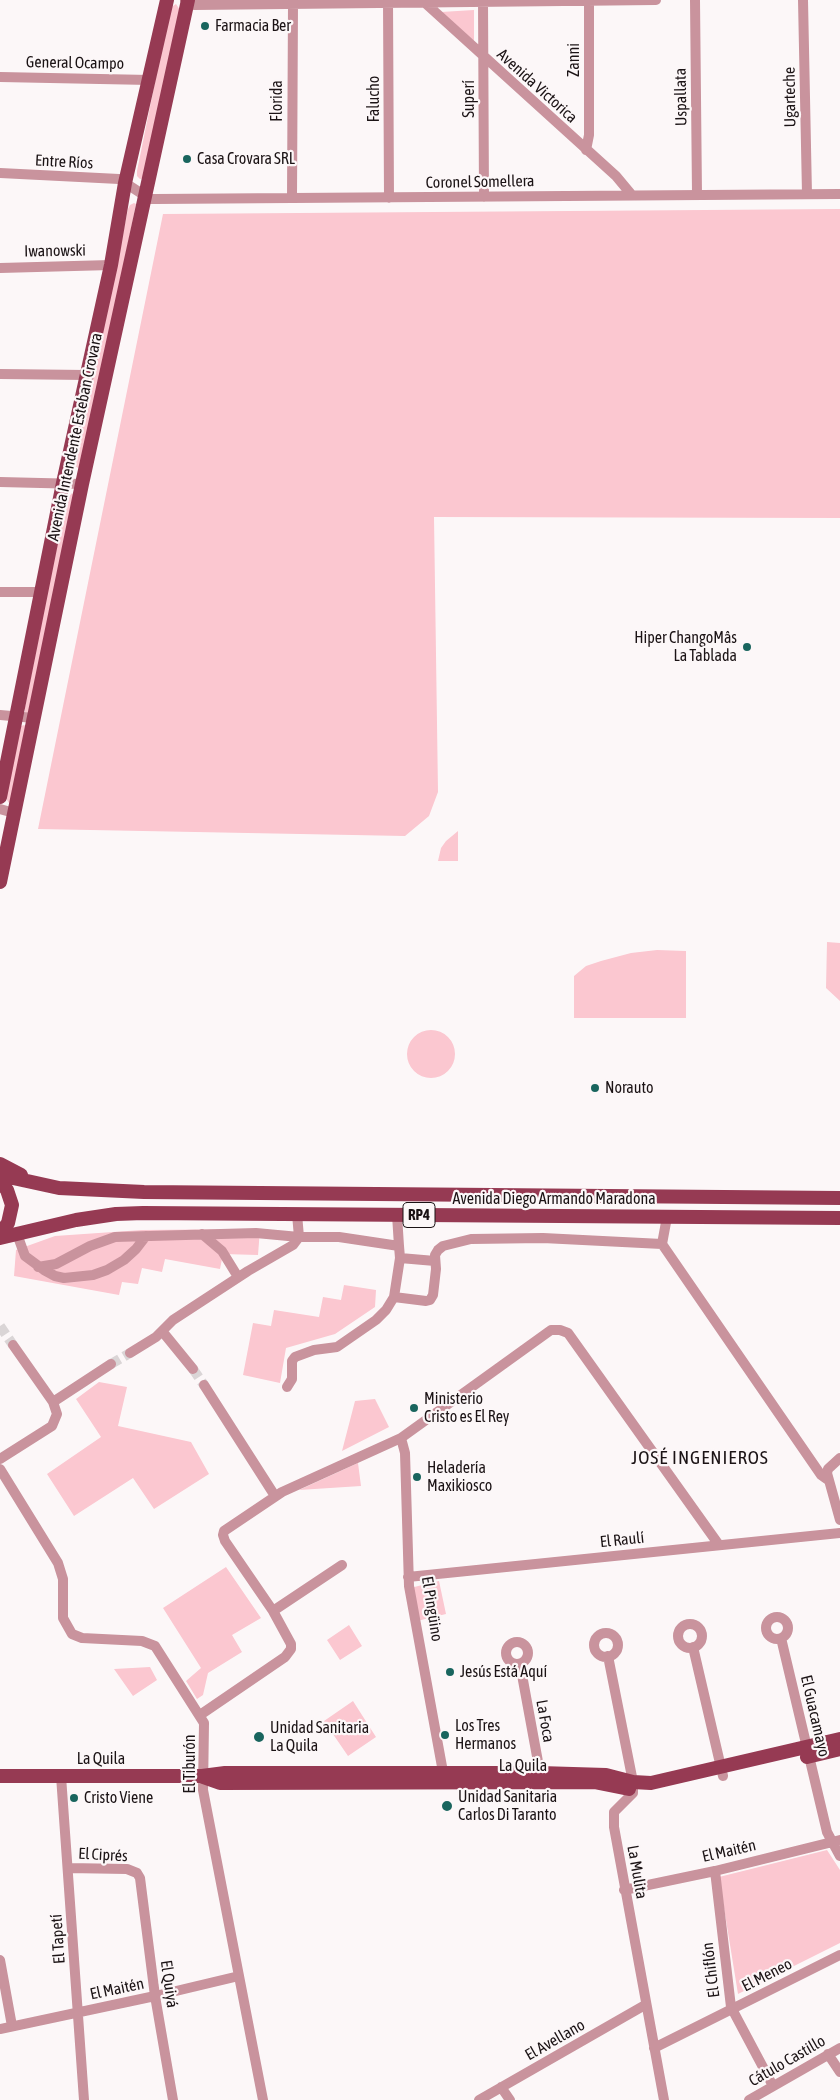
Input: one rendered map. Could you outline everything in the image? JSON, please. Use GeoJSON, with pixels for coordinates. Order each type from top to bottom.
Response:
{"type":"FeatureCollection","features":[{"type":"Feature","properties":{"kind":"main road","name":"Avenida Intendente Esteban Crovara"},"geometry":{"type":"LineString","coordinates":[[0,797],[63,483],[111,265],[125,182],[167,0]]}},
{"type":"Feature","properties":{"kind":"main road","name":"Avenida Intendente Esteban Crovara"},"geometry":{"type":"LineString","coordinates":[[0,882],[82,484],[187,1]]}},
{"type":"Feature","properties":{"kind":"main road","name":"Avenida Diego Armando Maradona"},"geometry":{"type":"LineString","coordinates":[[2,1172],[35,1183],[74,1189],[144,1192],[840,1198]]}},
{"type":"Feature","properties":{"kind":"main road"},"geometry":{"type":"LineString","coordinates":[[0,1234],[8,1223],[11,1214],[10,1196],[2,1172]]}},
{"type":"Feature","properties":{"kind":"main road","name":"Avenida Diego Armando Maradona"},"geometry":{"type":"LineString","coordinates":[[0,1238],[64,1222],[116,1214],[840,1218]]}},
{"type":"Feature","properties":{"kind":"main road","name":"La Quila"},"geometry":{"type":"LineString","coordinates":[[808,1752],[840,1738]]}},
{"type":"Feature","properties":{"kind":"main road","name":"La Quila"},"geometry":{"type":"LineString","coordinates":[[0,1776],[202,1776],[220,1783],[541,1778],[606,1775],[633,1786],[722,1772],[808,1752],[840,1749]]}},
{"type":"Feature","properties":{"kind":"street","name":"Zanni"},"geometry":{"type":"LineString","coordinates":[[586,150],[590,135],[589,0]]}},
{"type":"Feature","properties":{"kind":"street"},"geometry":{"type":"LineString","coordinates":[[187,1],[194,5],[388,1],[656,0]]}},
{"type":"Feature","properties":{"kind":"street","name":"Uspallata"},"geometry":{"type":"LineString","coordinates":[[695,0],[697,194]]}},
{"type":"Feature","properties":{"kind":"street","name":"Ugarteche"},"geometry":{"type":"LineString","coordinates":[[803,0],[807,194]]}},
{"type":"Feature","properties":{"kind":"street","name":"Falucho"},"geometry":{"type":"LineString","coordinates":[[388,1],[389,198]]}},
{"type":"Feature","properties":{"kind":"street","name":"Superí"},"geometry":{"type":"LineString","coordinates":[[484,1],[484,197]]}},
{"type":"Feature","properties":{"kind":"street","name":"Avenida Victorica"},"geometry":{"type":"LineString","coordinates":[[423,2],[616,176],[631,194]]}},
{"type":"Feature","properties":{"kind":"street","name":"Florida"},"geometry":{"type":"LineString","coordinates":[[292,198],[293,4]]}},
{"type":"Feature","properties":{"kind":"street","name":"General Ocampo"},"geometry":{"type":"LineString","coordinates":[[0,77],[150,80]]}},
{"type":"Feature","properties":{"kind":"street","name":"Entre Ríos"},"geometry":{"type":"LineString","coordinates":[[0,174],[119,179],[125,182]]}},
{"type":"Feature","properties":{"kind":"street","name":"Coronel Somellera"},"geometry":{"type":"LineString","coordinates":[[125,182],[144,195],[155,199],[631,194],[840,194]]}},
{"type":"Feature","properties":{"kind":"street","name":"Iwanowski"},"geometry":{"type":"LineString","coordinates":[[0,268],[111,265]]}},
{"type":"Feature","properties":{"kind":"street"},"geometry":{"type":"LineString","coordinates":[[0,374],[86,375]]}},
{"type":"Feature","properties":{"kind":"street"},"geometry":{"type":"LineString","coordinates":[[0,482],[82,484]]}},
{"type":"Feature","properties":{"kind":"street"},"geometry":{"type":"LineString","coordinates":[[0,592],[42,592]]}},
{"type":"Feature","properties":{"kind":"street"},"geometry":{"type":"LineString","coordinates":[[0,715],[34,718]]}},
{"type":"Feature","properties":{"kind":"street"},"geometry":{"type":"LineString","coordinates":[[0,808],[14,814]]}},
{"type":"Feature","properties":{"kind":"street"},"geometry":{"type":"LineString","coordinates":[[130,1353],[156,1337],[173,1320],[294,1245],[299,1237],[297,1214]]}},
{"type":"Feature","properties":{"kind":"street"},"geometry":{"type":"LineString","coordinates":[[287,1387],[292,1379],[292,1361],[295,1357],[314,1350],[337,1347],[376,1320],[386,1310],[394,1297],[400,1258],[398,1215]]}},
{"type":"Feature","properties":{"kind":"street"},"geometry":{"type":"LineString","coordinates":[[667,1217],[662,1244],[821,1475],[828,1480]]}},
{"type":"Feature","properties":{"kind":"street"},"geometry":{"type":"LineString","coordinates":[[38,1267],[56,1264],[90,1246],[112,1238],[146,1236],[256,1232],[299,1237],[339,1237],[399,1246]]}},
{"type":"Feature","properties":{"kind":"street"},"geometry":{"type":"LineString","coordinates":[[17,1234],[25,1256],[38,1267],[55,1276],[64,1278],[93,1275],[124,1260],[146,1236]]}},
{"type":"Feature","properties":{"kind":"street"},"geometry":{"type":"LineString","coordinates":[[202,1234],[222,1251],[238,1278]]}},
{"type":"Feature","properties":{"kind":"street"},"geometry":{"type":"LineString","coordinates":[[394,1297],[430,1300],[433,1295],[436,1269],[435,1255],[443,1246],[482,1238],[543,1238],[662,1244]]}},
{"type":"Feature","properties":{"kind":"street"},"geometry":{"type":"LineString","coordinates":[[400,1258],[435,1261]]}},
{"type":"Feature","properties":{"kind":"street"},"geometry":{"type":"LineString","coordinates":[[200,1715],[289,1653],[291,1644],[272,1611],[225,1541],[223,1535],[229,1527],[275,1496],[401,1438],[551,1330],[565,1331],[719,1545]]}},
{"type":"Feature","properties":{"kind":"street"},"geometry":{"type":"LineString","coordinates":[[162,1331],[194,1369]]}},
{"type":"Feature","properties":{"kind":"street"},"geometry":{"type":"LineString","coordinates":[[0,1459],[52,1426],[57,1414],[53,1402],[13,1345]]}},
{"type":"Feature","properties":{"kind":"street"},"geometry":{"type":"LineString","coordinates":[[53,1402],[111,1364]]}},
{"type":"Feature","properties":{"kind":"street"},"geometry":{"type":"LineString","coordinates":[[204,1385],[275,1496]]}},
{"type":"Feature","properties":{"kind":"street","name":"El Pingüino"},"geometry":{"type":"LineString","coordinates":[[401,1438],[404,1453],[408,1577],[445,1778]]}},
{"type":"Feature","properties":{"kind":"street"},"geometry":{"type":"LineString","coordinates":[[840,1458],[828,1469],[828,1480],[840,1520]]}},
{"type":"Feature","properties":{"kind":"street","name":"El Tiburón"},"geometry":{"type":"LineString","coordinates":[[0,1469],[58,1563],[63,1579],[63,1618],[72,1634],[82,1638],[142,1641],[155,1646],[200,1715],[205,1726],[202,1776],[263,2100]]}},
{"type":"Feature","properties":{"kind":"street","name":"El Raulí"},"geometry":{"type":"LineString","coordinates":[[408,1577],[840,1533]]}},
{"type":"Feature","properties":{"kind":"street"},"geometry":{"type":"LineString","coordinates":[[272,1611],[342,1565]]}},
{"type":"Feature","properties":{"kind":"street","name":"El Guacamayo"},"geometry":{"type":"LineString","coordinates":[[781,1638],[827,1832],[836,1841],[840,1856]]}},
{"type":"Feature","properties":{"kind":"street"},"geometry":{"type":"LineString","coordinates":[[693,1647],[722,1772]]}},
{"type":"Feature","properties":{"kind":"street"},"geometry":{"type":"LineString","coordinates":[[608,1656],[633,1786]]}},
{"type":"Feature","properties":{"kind":"street","name":"La Foca"},"geometry":{"type":"LineString","coordinates":[[520,1664],[541,1778]]}},
{"type":"Feature","properties":{"kind":"street","name":"El Tapetí"},"geometry":{"type":"LineString","coordinates":[[61,1776],[84,2100]]}},
{"type":"Feature","properties":{"kind":"street","name":"La Mulita"},"geometry":{"type":"LineString","coordinates":[[633,1786],[631,1795],[617,1808],[613,1818],[624,1890],[664,2100]]}},
{"type":"Feature","properties":{"kind":"street","name":"El Maitén"},"geometry":{"type":"LineString","coordinates":[[624,1890],[715,1871],[836,1841]]}},
{"type":"Feature","properties":{"kind":"street","name":"El Ciprés"},"geometry":{"type":"LineString","coordinates":[[68,1868],[127,1869],[137,1872]]}},
{"type":"Feature","properties":{"kind":"street","name":"El Chiflón"},"geometry":{"type":"LineString","coordinates":[[715,1871],[732,2010],[774,2086]]}},
{"type":"Feature","properties":{"kind":"street","name":"El Quiyá"},"geometry":{"type":"LineString","coordinates":[[137,1872],[140,1878],[156,1996],[173,2100]]}},
{"type":"Feature","properties":{"kind":"street","name":"El Meneo"},"geometry":{"type":"LineString","coordinates":[[654,2048],[840,1955]]}},
{"type":"Feature","properties":{"kind":"street"},"geometry":{"type":"LineString","coordinates":[[0,1960],[12,2026]]}},
{"type":"Feature","properties":{"kind":"street","name":"El Maitén"},"geometry":{"type":"LineString","coordinates":[[0,2029],[156,1996],[239,1976]]}},
{"type":"Feature","properties":{"kind":"street","name":"El Avellano"},"geometry":{"type":"LineString","coordinates":[[479,2100],[645,2005]]}},
{"type":"Feature","properties":{"kind":"street","name":"Cátulo Castillo"},"geometry":{"type":"LineString","coordinates":[[751,2100],[840,2048]]}},
{"type":"Feature","properties":{"kind":"street"},"geometry":{"type":"LineString","coordinates":[[828,2054],[840,2072]]}},
{"type":"Feature","properties":{"kind":"street"},"geometry":{"type":"LineString","coordinates":[[501,2087],[510,2100]]}},
{"type":"Feature","properties":{"kind":"shaded area"},"geometry":{"type":"Polygon","coordinates":[[[176,4],[180,10],[145,178],[140,179],[137,176],[137,171],[170,8],[176,4]]]}},
{"type":"Feature","properties":{"kind":"shaded area"},"geometry":{"type":"Polygon","coordinates":[[[474,10],[474,41],[441,12],[474,10]]]}},
{"type":"Feature","properties":{"kind":"shaded area"},"geometry":{"type":"Polygon","coordinates":[[[134,203],[136,204],[82,467],[78,468],[75,466],[75,462],[128,209],[134,203]]]}},
{"type":"Feature","properties":{"kind":"shaded area"},"geometry":{"type":"Polygon","coordinates":[[[840,209],[840,518],[434,517],[438,792],[429,816],[405,836],[38,829],[163,214],[840,209]]]}},
{"type":"Feature","properties":{"kind":"shaded area"},"geometry":{"type":"Polygon","coordinates":[[[72,493],[74,496],[28,714],[25,712],[25,707],[51,573],[68,498],[72,493]]]}},
{"type":"Feature","properties":{"kind":"shaded area"},"geometry":{"type":"Polygon","coordinates":[[[21,726],[27,727],[11,802],[9,803],[5,797],[21,726]]]}},
{"type":"Feature","properties":{"kind":"shaded area"},"geometry":{"type":"Polygon","coordinates":[[[458,831],[458,861],[438,861],[441,848],[458,831]]]}},
{"type":"Feature","properties":{"kind":"shaded area"},"geometry":{"type":"Polygon","coordinates":[[[827,942],[840,943],[840,1001],[826,988],[827,942]]]}},
{"type":"Feature","properties":{"kind":"shaded area"},"geometry":{"type":"Polygon","coordinates":[[[657,950],[686,951],[686,1018],[574,1018],[574,976],[586,966],[631,953],[657,950]]]}},
{"type":"Feature","properties":{"kind":"shaded area"},"geometry":{"type":"Polygon","coordinates":[[[431,1030],[440,1032],[448,1037],[453,1045],[455,1054],[453,1063],[448,1071],[440,1076],[431,1078],[422,1076],[414,1071],[409,1063],[407,1054],[409,1045],[414,1037],[422,1032],[431,1030]]]}},
{"type":"Feature","properties":{"kind":"shaded area"},"geometry":{"type":"Polygon","coordinates":[[[260,1229],[258,1255],[223,1254],[220,1269],[165,1259],[162,1272],[142,1268],[138,1284],[122,1282],[119,1295],[14,1276],[16,1250],[55,1236],[142,1230],[260,1229]]]}},
{"type":"Feature","properties":{"kind":"shaded area"},"geometry":{"type":"Polygon","coordinates":[[[344,1285],[376,1290],[375,1307],[335,1334],[286,1348],[280,1383],[243,1375],[253,1323],[271,1326],[274,1310],[319,1317],[323,1297],[341,1300],[344,1285]]]}},
{"type":"Feature","properties":{"kind":"shaded area"},"geometry":{"type":"Polygon","coordinates":[[[99,1382],[127,1387],[118,1426],[191,1442],[209,1474],[154,1509],[133,1478],[74,1516],[47,1474],[101,1437],[76,1399],[99,1382]]]}},
{"type":"Feature","properties":{"kind":"shaded area"},"geometry":{"type":"Polygon","coordinates":[[[375,1399],[389,1427],[342,1451],[355,1401],[375,1399]]]}},
{"type":"Feature","properties":{"kind":"shaded area"},"geometry":{"type":"Polygon","coordinates":[[[358,1463],[361,1486],[299,1490],[358,1463]]]}},
{"type":"Feature","properties":{"kind":"shaded area"},"geometry":{"type":"Polygon","coordinates":[[[226,1567],[261,1618],[232,1635],[242,1652],[208,1673],[203,1695],[197,1699],[186,1681],[201,1668],[163,1608],[226,1567]]]}},
{"type":"Feature","properties":{"kind":"shaded area"},"geometry":{"type":"Polygon","coordinates":[[[439,1581],[446,1614],[417,1621],[410,1588],[439,1581]]]}},
{"type":"Feature","properties":{"kind":"shaded area"},"geometry":{"type":"Polygon","coordinates":[[[349,1625],[362,1646],[340,1660],[327,1640],[349,1625]]]}},
{"type":"Feature","properties":{"kind":"shaded area"},"geometry":{"type":"Polygon","coordinates":[[[150,1667],[157,1680],[133,1696],[114,1669],[150,1667]]]}},
{"type":"Feature","properties":{"kind":"shaded area"},"geometry":{"type":"Polygon","coordinates":[[[353,1701],[376,1737],[348,1756],[324,1721],[353,1701]]]}},
{"type":"Feature","properties":{"kind":"shaded area"},"geometry":{"type":"Polygon","coordinates":[[[827,1850],[840,1870],[840,1943],[738,1994],[719,1877],[827,1850]]]}},
{"type":"Feature","properties":{"kind":"tunnel"},"geometry":{"type":"LineString","coordinates":[[0,1326],[13,1345]]}},
{"type":"Feature","properties":{"kind":"tunnel"},"geometry":{"type":"LineString","coordinates":[[111,1364],[130,1353]]}},
{"type":"Feature","properties":{"kind":"tunnel"},"geometry":{"type":"LineString","coordinates":[[193,1369],[204,1385]]}},
{"type":"Feature","properties":{"kind":"place","name":"Farmacia Ber"},"geometry":{"type":"Point","coordinates":[205,26]}},
{"type":"Feature","properties":{"kind":"place","name":"Casa Crovara SRL"},"geometry":{"type":"Point","coordinates":[187,159]}},
{"type":"Feature","properties":{"kind":"place","name":"Hiper ChangoMâs La Tablada"},"geometry":{"type":"Point","coordinates":[747,647]}},
{"type":"Feature","properties":{"kind":"place","name":"Norauto"},"geometry":{"type":"Point","coordinates":[595,1088]}},
{"type":"Feature","properties":{"kind":"place","name":"Ministerio Cristo es El Rey"},"geometry":{"type":"Point","coordinates":[414,1408]}},
{"type":"Feature","properties":{"kind":"place","name":"Heladería Maxikiosco"},"geometry":{"type":"Point","coordinates":[417,1477]}},
{"type":"Feature","properties":{"kind":"place","name":"Jesús Está Aquí"},"geometry":{"type":"Point","coordinates":[450,1672]}},
{"type":"Feature","properties":{"kind":"place","name":"Los Tres Hermanos"},"geometry":{"type":"Point","coordinates":[445,1735]}},
{"type":"Feature","properties":{"kind":"place","name":"Unidad Sanitaria La Quila"},"geometry":{"type":"Point","coordinates":[259,1737]}},
{"type":"Feature","properties":{"kind":"place","name":"Cristo Viene"},"geometry":{"type":"Point","coordinates":[74,1798]}},
{"type":"Feature","properties":{"kind":"place","name":"Unidad Sanitaria Carlos Di Taranto"},"geometry":{"type":"Point","coordinates":[447,1806]}},
{"type":"Feature","properties":{"kind":"district","name":"JOSÉ INGENIEROS"},"geometry":{"type":"Point","coordinates":[700,1458]}}]}
